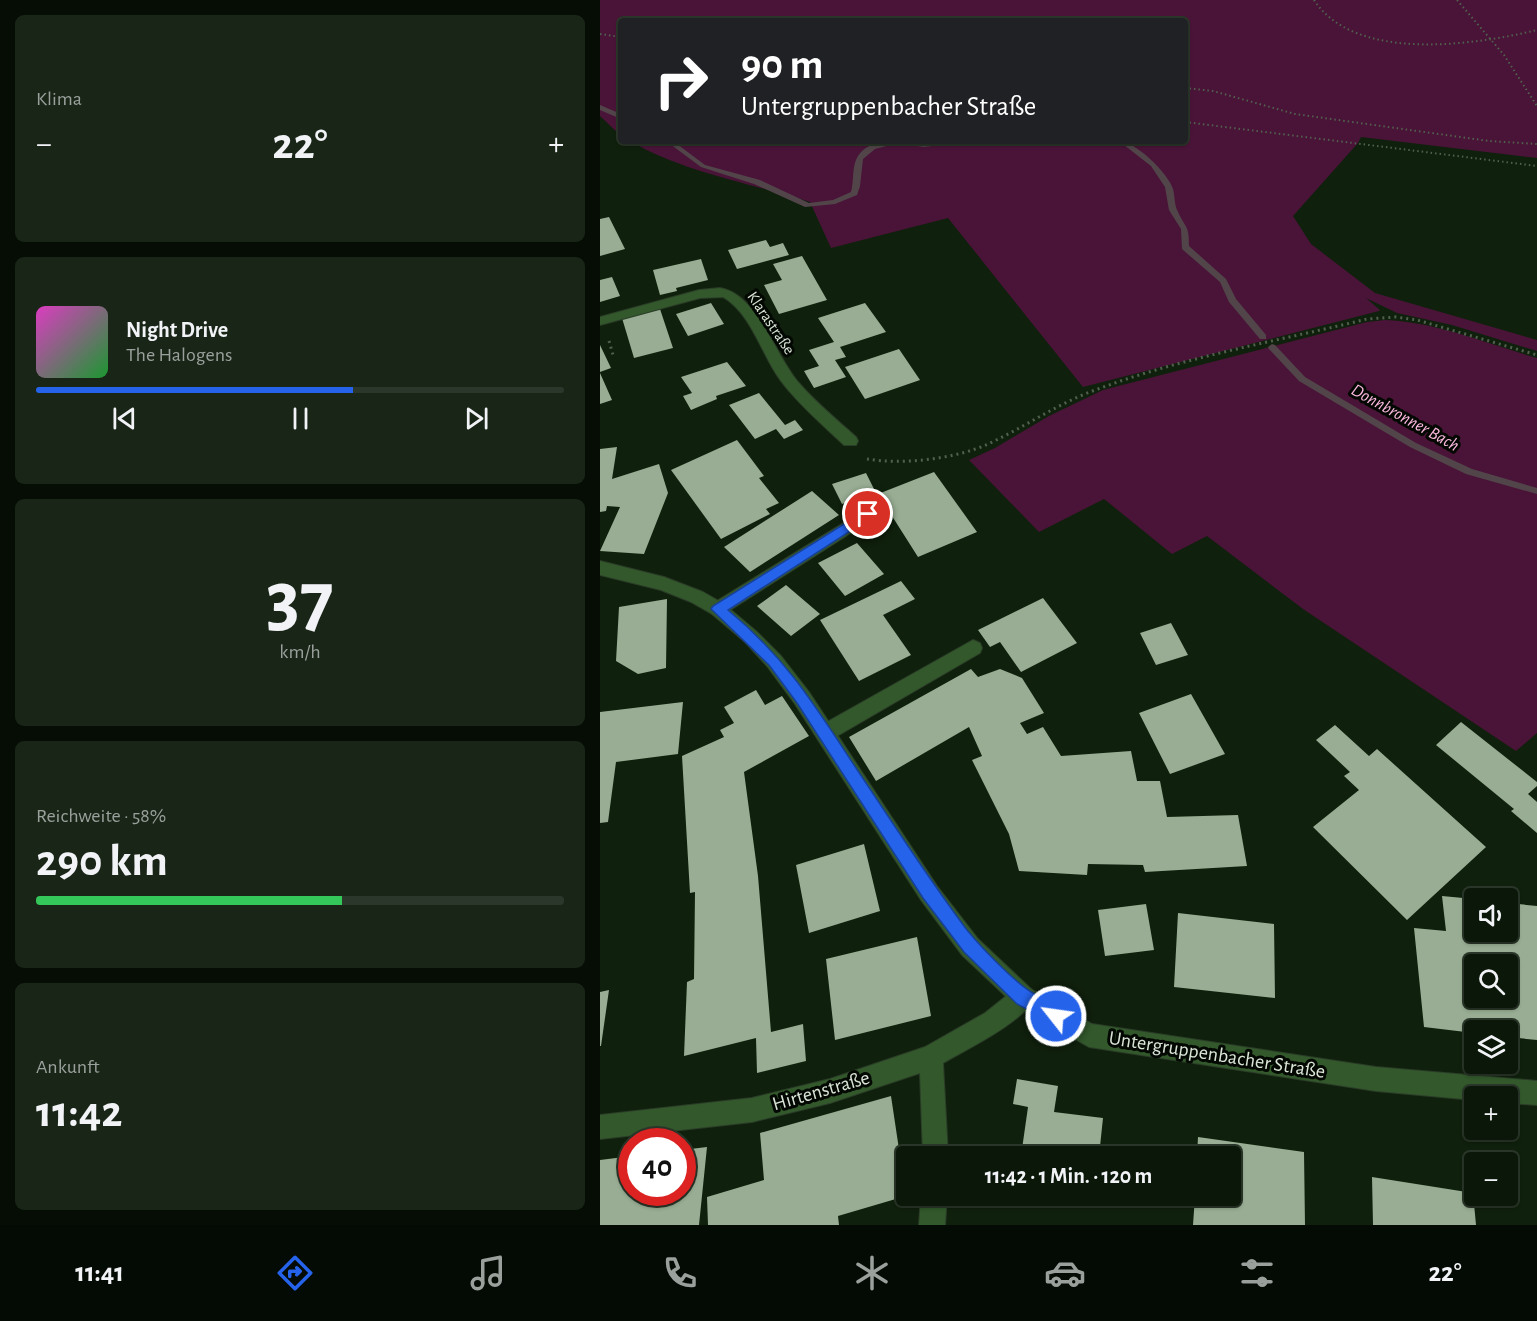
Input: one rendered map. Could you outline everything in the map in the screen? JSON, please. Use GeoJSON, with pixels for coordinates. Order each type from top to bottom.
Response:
{"type":"FeatureCollection","features":[{"type":"Feature","properties":{"kind":"street","name":"Klarastraße"},"geometry":{"type":"LineString","coordinates":[[600,321],[699,294],[716,292],[729,295],[746,314],[787,379],[850,441]]}},
{"type":"Feature","properties":{"kind":"street"},"geometry":{"type":"LineString","coordinates":[[718,609],[868,514]]}},
{"type":"Feature","properties":{"kind":"street","name":"Untergruppenbacher Straße"},"geometry":{"type":"LineString","coordinates":[[600,568],[664,584],[697,597],[718,609],[751,637],[774,661],[825,733],[935,902],[970,946],[1023,997],[1089,1035],[1377,1079],[1537,1093]]}},
{"type":"Feature","properties":{"kind":"street"},"geometry":{"type":"LineString","coordinates":[[825,733],[973,648]]}},
{"type":"Feature","properties":{"kind":"street","name":"Hirtenstraße"},"geometry":{"type":"LineString","coordinates":[[600,1127],[752,1110],[830,1091],[930,1057],[993,1021],[1023,997]]}},
{"type":"Feature","properties":{"kind":"street"},"geometry":{"type":"LineString","coordinates":[[930,1057],[935,1106],[936,1146]]}},
{"type":"Feature","properties":{"kind":"street"},"geometry":{"type":"LineString","coordinates":[[932,1225],[933,1206]]}},
{"type":"Feature","properties":{"kind":"path"},"geometry":{"type":"LineString","coordinates":[[1314,0],[1327,17],[1372,38],[1423,44],[1492,40],[1537,30]]}},
{"type":"Feature","properties":{"kind":"path"},"geometry":{"type":"LineString","coordinates":[[1457,0],[1504,55],[1526,93],[1537,106]]}},
{"type":"Feature","properties":{"kind":"path"},"geometry":{"type":"LineString","coordinates":[[600,34],[618,37]]}},
{"type":"Feature","properties":{"kind":"path"},"geometry":{"type":"LineString","coordinates":[[1188,88],[1213,91],[1295,114],[1489,141],[1537,144]]}},
{"type":"Feature","properties":{"kind":"path"},"geometry":{"type":"LineString","coordinates":[[1188,122],[1537,166]]}},
{"type":"Feature","properties":{"kind":"path"},"geometry":{"type":"LineString","coordinates":[[850,441],[866,459],[884,462],[957,455],[988,444],[1039,415],[1096,389],[1180,364],[1382,317],[1436,325],[1537,355]]}},
{"type":"Feature","properties":{"kind":"shaded area"},"geometry":{"type":"Polygon","coordinates":[[[600,0],[1537,0],[1537,158],[1361,137],[1293,216],[1311,244],[1375,293],[1537,340],[1537,351],[1452,325],[1397,313],[1366,298],[1380,310],[1083,387],[948,218],[831,248],[810,202],[696,169],[636,144],[1188,144],[1188,18],[618,18],[618,133],[600,116],[600,0]]]}},
{"type":"Feature","properties":{"kind":"shaded area"},"geometry":{"type":"Polygon","coordinates":[[[1385,320],[1443,329],[1537,358],[1537,733],[1516,751],[1303,609],[1207,536],[1172,554],[1104,499],[1039,532],[969,460],[995,448],[1049,416],[1103,390],[1367,322],[1385,320]]]}},
{"type":"Feature","properties":{"kind":"building"},"geometry":{"type":"Polygon","coordinates":[[[609,217],[625,249],[600,256],[600,219],[609,217]]]}},
{"type":"Feature","properties":{"kind":"building"},"geometry":{"type":"Polygon","coordinates":[[[766,240],[770,247],[783,243],[789,255],[737,269],[728,250],[766,240]]]}},
{"type":"Feature","properties":{"kind":"building"},"geometry":{"type":"Polygon","coordinates":[[[802,256],[827,300],[779,314],[764,285],[782,280],[773,264],[802,256]]]}},
{"type":"Feature","properties":{"kind":"building"},"geometry":{"type":"Polygon","coordinates":[[[701,259],[708,280],[676,288],[677,291],[660,295],[653,270],[701,259]]]}},
{"type":"Feature","properties":{"kind":"building"},"geometry":{"type":"Polygon","coordinates":[[[612,277],[620,296],[600,302],[600,280],[612,277]]]}},
{"type":"Feature","properties":{"kind":"building"},"geometry":{"type":"Polygon","coordinates":[[[711,303],[724,324],[688,336],[676,314],[711,303]]]}},
{"type":"Feature","properties":{"kind":"building"},"geometry":{"type":"Polygon","coordinates":[[[865,303],[886,332],[840,347],[846,357],[835,360],[846,377],[814,388],[804,371],[819,366],[809,350],[834,342],[818,318],[865,303]]]}},
{"type":"Feature","properties":{"kind":"building"},"geometry":{"type":"Polygon","coordinates":[[[660,309],[673,348],[634,358],[622,318],[660,309]]]}},
{"type":"Feature","properties":{"kind":"building"},"geometry":{"type":"Polygon","coordinates":[[[600,345],[611,368],[600,372],[600,345]]]}},
{"type":"Feature","properties":{"kind":"building"},"geometry":{"type":"Polygon","coordinates":[[[899,349],[920,380],[865,399],[845,367],[899,349]]]}},
{"type":"Feature","properties":{"kind":"building"},"geometry":{"type":"Polygon","coordinates":[[[727,362],[746,386],[716,396],[717,399],[691,410],[683,396],[692,393],[681,377],[727,362]]]}},
{"type":"Feature","properties":{"kind":"building"},"geometry":{"type":"Polygon","coordinates":[[[600,373],[612,400],[600,404],[600,373]]]}},
{"type":"Feature","properties":{"kind":"building"},"geometry":{"type":"Polygon","coordinates":[[[759,393],[785,425],[795,420],[803,430],[784,439],[776,429],[755,439],[729,405],[759,393]]]}},
{"type":"Feature","properties":{"kind":"building"},"geometry":{"type":"Polygon","coordinates":[[[737,440],[764,476],[759,478],[779,503],[766,509],[770,514],[721,539],[671,470],[737,440]]]}},
{"type":"Feature","properties":{"kind":"building"},"geometry":{"type":"Polygon","coordinates":[[[617,447],[612,479],[659,464],[668,493],[644,554],[600,551],[620,507],[607,506],[606,511],[600,512],[600,449],[617,447]]]}},
{"type":"Feature","properties":{"kind":"building"},"geometry":{"type":"Polygon","coordinates":[[[934,472],[977,532],[918,557],[878,494],[934,472]]]}},
{"type":"Feature","properties":{"kind":"building"},"geometry":{"type":"Polygon","coordinates":[[[866,473],[876,493],[842,504],[832,484],[866,473]]]}},
{"type":"Feature","properties":{"kind":"building"},"geometry":{"type":"Polygon","coordinates":[[[812,491],[839,515],[750,572],[724,547],[812,491]]]}},
{"type":"Feature","properties":{"kind":"building"},"geometry":{"type":"Polygon","coordinates":[[[857,543],[884,574],[845,596],[818,563],[857,543]]]}},
{"type":"Feature","properties":{"kind":"building"},"geometry":{"type":"Polygon","coordinates":[[[901,581],[915,599],[883,615],[911,655],[859,681],[820,620],[901,581]]]}},
{"type":"Feature","properties":{"kind":"building"},"geometry":{"type":"Polygon","coordinates":[[[786,585],[820,614],[791,636],[757,606],[786,585]]]}},
{"type":"Feature","properties":{"kind":"building"},"geometry":{"type":"Polygon","coordinates":[[[1043,598],[1077,643],[1021,672],[1000,642],[990,647],[978,630],[1043,598]]]}},
{"type":"Feature","properties":{"kind":"building"},"geometry":{"type":"Polygon","coordinates":[[[667,599],[666,668],[638,674],[616,661],[619,607],[667,599]]]}},
{"type":"Feature","properties":{"kind":"building"},"geometry":{"type":"Polygon","coordinates":[[[1171,623],[1188,655],[1156,665],[1140,633],[1171,623]]]}},
{"type":"Feature","properties":{"kind":"building"},"geometry":{"type":"Polygon","coordinates":[[[971,669],[978,677],[1000,669],[1022,678],[1044,713],[1020,723],[1027,734],[1043,727],[1061,756],[1131,751],[1137,781],[1160,781],[1167,817],[1238,815],[1247,866],[1145,872],[1143,865],[1088,864],[1087,875],[1019,871],[1009,834],[972,760],[982,756],[969,727],[876,781],[849,737],[971,669]]]}},
{"type":"Feature","properties":{"kind":"building"},"geometry":{"type":"Polygon","coordinates":[[[756,690],[765,705],[782,696],[809,736],[744,772],[758,876],[771,1032],[803,1024],[806,1061],[757,1073],[756,1038],[684,1056],[687,982],[694,979],[695,892],[690,893],[682,756],[724,737],[720,730],[734,723],[724,707],[756,690]]]}},
{"type":"Feature","properties":{"kind":"building"},"geometry":{"type":"Polygon","coordinates":[[[1191,694],[1225,754],[1170,774],[1139,713],[1191,694]]]}},
{"type":"Feature","properties":{"kind":"building"},"geometry":{"type":"Polygon","coordinates":[[[683,702],[678,754],[616,762],[608,822],[600,823],[600,712],[683,702]]]}},
{"type":"Feature","properties":{"kind":"building"},"geometry":{"type":"Polygon","coordinates":[[[1461,722],[1537,782],[1537,786],[1528,794],[1537,802],[1537,833],[1511,811],[1514,809],[1436,745],[1461,722]]]}},
{"type":"Feature","properties":{"kind":"building"},"geometry":{"type":"Polygon","coordinates":[[[1335,725],[1369,756],[1377,749],[1486,847],[1407,920],[1313,827],[1359,790],[1344,776],[1350,772],[1316,740],[1335,725]]]}},
{"type":"Feature","properties":{"kind":"building"},"geometry":{"type":"Polygon","coordinates":[[[864,844],[880,911],[809,933],[796,865],[864,844]]]}},
{"type":"Feature","properties":{"kind":"building"},"geometry":{"type":"Polygon","coordinates":[[[1442,896],[1464,898],[1464,942],[1518,942],[1518,904],[1537,906],[1537,1040],[1518,1038],[1518,1020],[1464,1020],[1464,1032],[1424,1027],[1414,928],[1446,931],[1442,896]]]}},
{"type":"Feature","properties":{"kind":"building"},"geometry":{"type":"Polygon","coordinates":[[[1146,904],[1154,950],[1105,956],[1098,910],[1146,904]]]}},
{"type":"Feature","properties":{"kind":"building"},"geometry":{"type":"Polygon","coordinates":[[[1178,913],[1274,924],[1275,998],[1174,987],[1178,913]]]}},
{"type":"Feature","properties":{"kind":"building"},"geometry":{"type":"Polygon","coordinates":[[[917,937],[931,1016],[835,1040],[826,959],[917,937]]]}},
{"type":"Feature","properties":{"kind":"building"},"geometry":{"type":"Polygon","coordinates":[[[609,990],[601,1046],[600,1046],[600,992],[609,990]]]}},
{"type":"Feature","properties":{"kind":"building"},"geometry":{"type":"Polygon","coordinates":[[[1017,1079],[1058,1086],[1054,1112],[1103,1118],[1100,1146],[1022,1146],[1028,1107],[1013,1104],[1017,1079]]]}},
{"type":"Feature","properties":{"kind":"building"},"geometry":{"type":"Polygon","coordinates":[[[891,1096],[898,1146],[896,1146],[896,1199],[838,1216],[839,1225],[708,1225],[707,1197],[764,1180],[760,1133],[891,1096]]]}},
{"type":"Feature","properties":{"kind":"building"},"geometry":{"type":"Polygon","coordinates":[[[1198,1137],[1304,1152],[1305,1225],[1193,1225],[1194,1206],[1241,1206],[1241,1146],[1198,1146],[1198,1137]]]}},
{"type":"Feature","properties":{"kind":"building"},"geometry":{"type":"Polygon","coordinates":[[[707,1147],[699,1225],[600,1225],[600,1160],[618,1158],[618,1206],[696,1206],[696,1148],[707,1147]]]}},
{"type":"Feature","properties":{"kind":"building"},"geometry":{"type":"Polygon","coordinates":[[[1372,1177],[1464,1192],[1464,1206],[1474,1206],[1476,1225],[1373,1225],[1372,1177]]]}},
{"type":"Feature","properties":{"kind":"waterway","name":"Donnbronner Bach"},"geometry":{"type":"LineString","coordinates":[[600,107],[618,116]]}},
{"type":"Feature","properties":{"kind":"waterway","name":"Donnbronner Bach"},"geometry":{"type":"LineString","coordinates":[[673,144],[703,166],[757,182],[808,205],[835,202],[854,193],[858,165],[863,154],[872,148],[886,144]]}},
{"type":"Feature","properties":{"kind":"waterway","name":"Donnbronner Bach"},"geometry":{"type":"LineString","coordinates":[[918,144],[932,144]]}},
{"type":"Feature","properties":{"kind":"waterway","name":"Donnbronner Bach"},"geometry":{"type":"LineString","coordinates":[[1126,144],[1153,165],[1169,187],[1173,210],[1185,229],[1185,247],[1223,281],[1232,300],[1263,337]]}},
{"type":"Feature","properties":{"kind":"waterway","name":"Donnbronner Bach"},"geometry":{"type":"LineString","coordinates":[[1272,347],[1302,379],[1413,445],[1469,472],[1537,491]]}},
{"type":"Feature","properties":{"kind":"route"},"geometry":{"type":"LineString","coordinates":[[868,514],[718,609],[751,637],[774,661],[802,698],[929,893],[970,946],[1023,997],[1056,1016]]}}]}
